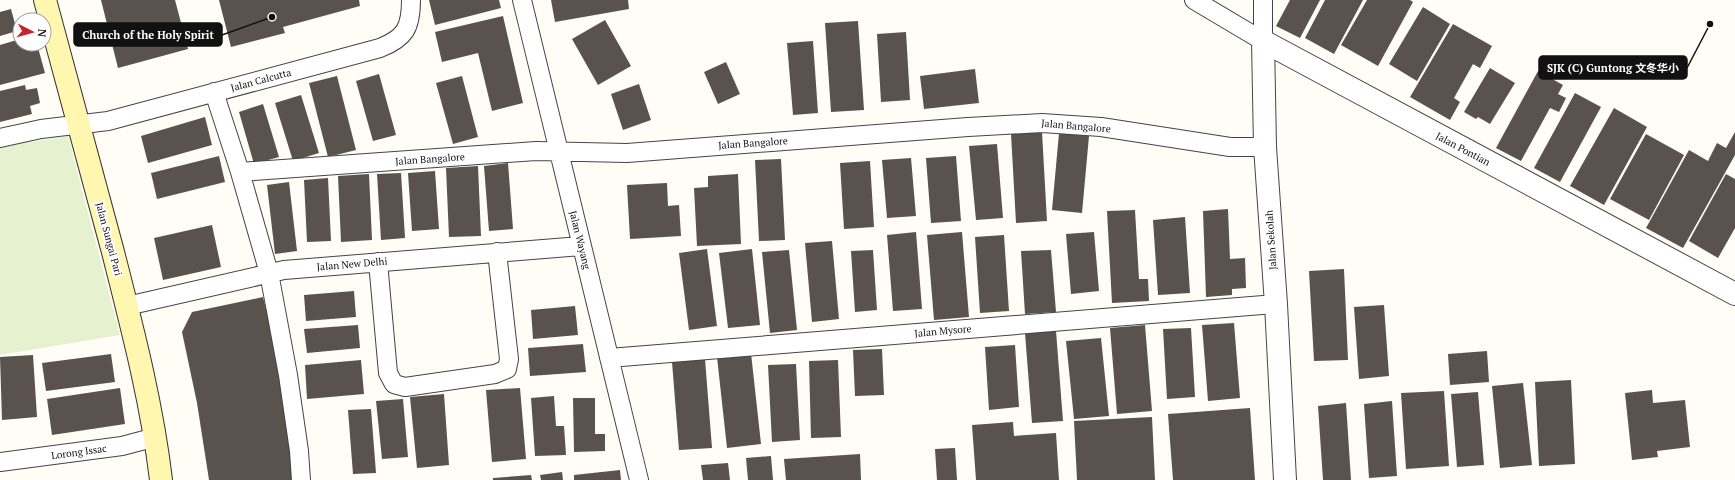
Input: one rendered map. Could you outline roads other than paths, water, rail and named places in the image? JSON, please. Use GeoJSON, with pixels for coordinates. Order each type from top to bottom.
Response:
{"type":"FeatureCollection","features":[{"type":"Feature","properties":{"kind":"main road","name":"Jalan Sungai Pari"},"geometry":{"type":"LineString","coordinates":[[45,0],[80,125],[127,306],[156,437],[161,480]]}},
{"type":"Feature","properties":{"kind":"street","name":"Jalan Calcutta"},"geometry":{"type":"LineString","coordinates":[[0,138],[41,129],[108,121],[380,48],[395,42],[406,30],[411,15],[411,0]]}},
{"type":"Feature","properties":{"kind":"street","name":"Jalan Wayang"},"geometry":{"type":"LineString","coordinates":[[522,0],[639,480]]}},
{"type":"Feature","properties":{"kind":"street","name":"Jalan Pontian"},"geometry":{"type":"LineString","coordinates":[[1194,0],[1263,41],[1735,294]]}},
{"type":"Feature","properties":{"kind":"street","name":"Jalan Sekolah"},"geometry":{"type":"LineString","coordinates":[[1263,0],[1265,147],[1276,304],[1285,480]]}},
{"type":"Feature","properties":{"kind":"street"},"geometry":{"type":"LineString","coordinates":[[214,92],[240,172],[269,273],[288,375],[300,451],[301,480]]}},
{"type":"Feature","properties":{"kind":"street","name":"Jalan Bangalore"},"geometry":{"type":"LineString","coordinates":[[240,172],[536,151],[628,153],[968,127],[1042,123],[1101,127],[1230,147],[1265,147]]}},
{"type":"Feature","properties":{"kind":"street","name":"Jalan New Delhi"},"geometry":{"type":"LineString","coordinates":[[127,306],[284,270],[581,246]]}},
{"type":"Feature","properties":{"kind":"street"},"geometry":{"type":"LineString","coordinates":[[378,262],[388,373],[394,384],[405,387],[495,374],[507,369],[509,359],[497,252]]}},
{"type":"Feature","properties":{"kind":"street","name":"Jalan Mysore"},"geometry":{"type":"LineString","coordinates":[[609,358],[1276,304]]}},
{"type":"Feature","properties":{"kind":"street","name":"Lorong Issac"},"geometry":{"type":"LineString","coordinates":[[0,462],[122,446],[156,437]]}},
{"type":"Feature","properties":{"kind":"place","name":"Church of the Holy Spirit"},"geometry":{"type":"Point","coordinates":[272,17]}},
{"type":"Feature","properties":{"kind":"place","name":"SJK (C) Guntong 文冬华小"},"geometry":{"type":"Point","coordinates":[1710,24]}}]}
